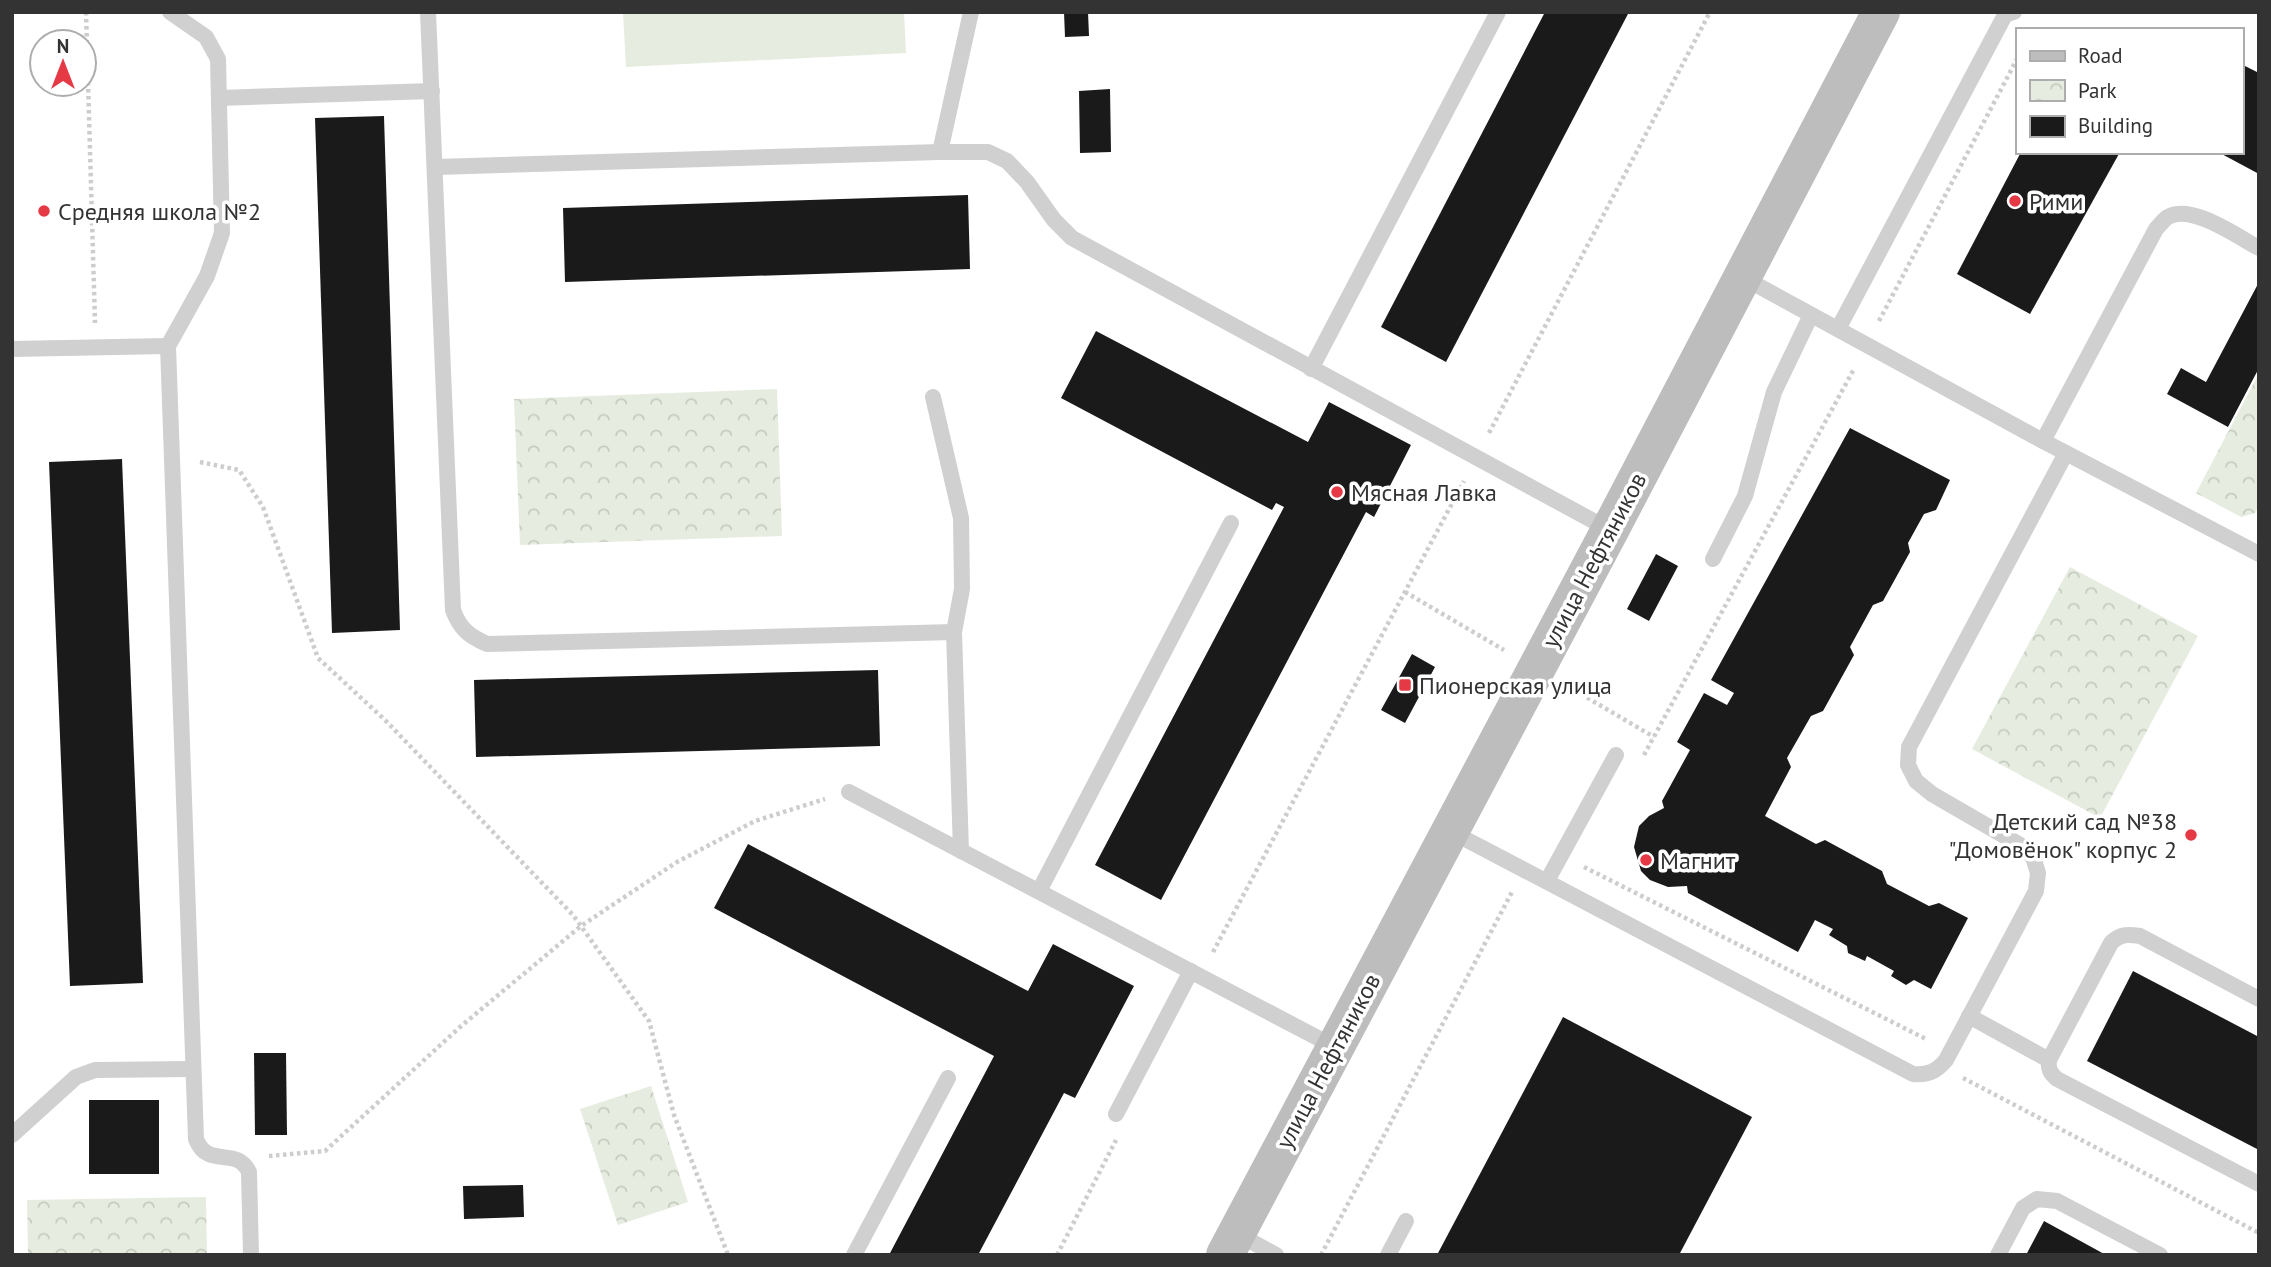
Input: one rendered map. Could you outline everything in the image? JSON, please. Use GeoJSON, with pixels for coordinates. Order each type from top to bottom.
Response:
{"type":"FeatureCollection","features":[{"type":"Feature","properties":{"kind":"main road","name":"улица Нефтяников"},"geometry":{"type":"LineString","coordinates":[[1231,1244],[1881,12]]}},
{"type":"Feature","properties":{"kind":"lane"},"geometry":{"type":"LineString","coordinates":[[170,12],[206,37],[218,59],[219,98],[222,233],[207,276],[168,346],[196,1139],[200,1149],[207,1155],[239,1159],[246,1165],[249,1172],[251,1255]]}},
{"type":"Feature","properties":{"kind":"lane"},"geometry":{"type":"LineString","coordinates":[[428,12],[453,610],[458,625],[471,637],[487,644],[954,632]]}},
{"type":"Feature","properties":{"kind":"lane"},"geometry":{"type":"LineString","coordinates":[[940,152],[971,12]]}},
{"type":"Feature","properties":{"kind":"lane"},"geometry":{"type":"LineString","coordinates":[[1311,369],[1498,12]]}},
{"type":"Feature","properties":{"kind":"lane"},"geometry":{"type":"LineString","coordinates":[[1838,329],[2005,15],[2014,12]]}},
{"type":"Feature","properties":{"kind":"lane"},"geometry":{"type":"LineString","coordinates":[[219,98],[432,91]]}},
{"type":"Feature","properties":{"kind":"lane"},"geometry":{"type":"LineString","coordinates":[[436,167],[988,152],[1007,161],[1027,182],[1054,220],[1072,237],[1475,459],[1610,530]]}},
{"type":"Feature","properties":{"kind":"lane"},"geometry":{"type":"LineString","coordinates":[[2043,440],[2156,229],[2167,217],[2181,212],[2197,215],[2259,248]]}},
{"type":"Feature","properties":{"kind":"lane"},"geometry":{"type":"LineString","coordinates":[[1742,278],[2259,554]]}},
{"type":"Feature","properties":{"kind":"lane"},"geometry":{"type":"LineString","coordinates":[[1713,559],[1745,496],[1774,392],[1811,315]]}},
{"type":"Feature","properties":{"kind":"lane"},"geometry":{"type":"LineString","coordinates":[[12,349],[168,346]]}},
{"type":"Feature","properties":{"kind":"lane"},"geometry":{"type":"LineString","coordinates":[[933,397],[961,518],[962,589],[954,632],[961,851]]}},
{"type":"Feature","properties":{"kind":"lane"},"geometry":{"type":"LineString","coordinates":[[1450,831],[1913,1074],[1926,1075],[1938,1070],[1946,1060],[2036,891],[2038,873],[2033,857],[2020,845],[1931,794],[1916,781],[1908,765],[1909,747],[2066,453]]}},
{"type":"Feature","properties":{"kind":"lane"},"geometry":{"type":"LineString","coordinates":[[1039,891],[1231,523]]}},
{"type":"Feature","properties":{"kind":"lane"},"geometry":{"type":"LineString","coordinates":[[1547,881],[1616,755]]}},
{"type":"Feature","properties":{"kind":"lane"},"geometry":{"type":"LineString","coordinates":[[849,792],[1335,1047]]}},
{"type":"Feature","properties":{"kind":"lane"},"geometry":{"type":"LineString","coordinates":[[2259,999],[2140,936],[2118,936],[2110,943],[2049,1060],[2048,1067],[2057,1079],[2259,1184]]}},
{"type":"Feature","properties":{"kind":"lane"},"geometry":{"type":"LineString","coordinates":[[1116,1114],[1196,974]]}},
{"type":"Feature","properties":{"kind":"lane"},"geometry":{"type":"LineString","coordinates":[[1969,1016],[2049,1060]]}},
{"type":"Feature","properties":{"kind":"lane"},"geometry":{"type":"LineString","coordinates":[[12,1135],[76,1077],[85,1073],[95,1070],[194,1069]]}},
{"type":"Feature","properties":{"kind":"lane"},"geometry":{"type":"LineString","coordinates":[[854,1255],[948,1078]]}},
{"type":"Feature","properties":{"kind":"lane"},"geometry":{"type":"LineString","coordinates":[[1998,1255],[2023,1208],[2037,1199],[2057,1201],[2160,1255]]}},
{"type":"Feature","properties":{"kind":"lane"},"geometry":{"type":"LineString","coordinates":[[1388,1255],[1406,1221]]}},
{"type":"Feature","properties":{"kind":"lane"},"geometry":{"type":"LineString","coordinates":[[1231,1244],[1276,1255]]}},
{"type":"Feature","properties":{"kind":"path"},"geometry":{"type":"LineString","coordinates":[[86,12],[96,348]]}},
{"type":"Feature","properties":{"kind":"path"},"geometry":{"type":"LineString","coordinates":[[1196,974],[1475,459],[1710,12]]}},
{"type":"Feature","properties":{"kind":"path"},"geometry":{"type":"LineString","coordinates":[[1867,345],[2016,61]]}},
{"type":"Feature","properties":{"kind":"path"},"geometry":{"type":"LineString","coordinates":[[172,456],[239,470],[263,507],[318,658],[385,720],[573,915],[649,1021],[674,1115],[728,1255]]}},
{"type":"Feature","properties":{"kind":"path"},"geometry":{"type":"LineString","coordinates":[[239,1159],[325,1151],[460,1027],[581,926],[677,862],[755,821],[849,792]]}},
{"type":"Feature","properties":{"kind":"path"},"geometry":{"type":"LineString","coordinates":[[1057,1255],[1119,1134]]}},
{"type":"Feature","properties":{"kind":"green space"},"geometry":{"type":"Polygon","coordinates":[[[623,12],[904,12],[906,53],[626,67],[623,12]]]}},
{"type":"Feature","properties":{"kind":"green space"},"geometry":{"type":"Polygon","coordinates":[[[2259,373],[2259,506],[2255,513],[2241,517],[2196,493],[2259,373]]]}},
{"type":"Feature","properties":{"kind":"green space"},"geometry":{"type":"Polygon","coordinates":[[[777,389],[782,536],[520,545],[514,399],[777,389]]]}},
{"type":"Feature","properties":{"kind":"green space"},"geometry":{"type":"Polygon","coordinates":[[[2070,567],[2198,636],[2100,818],[1972,749],[2070,567]]]}},
{"type":"Feature","properties":{"kind":"green space"},"geometry":{"type":"Polygon","coordinates":[[[651,1086],[688,1202],[618,1225],[580,1109],[651,1086]]]}},
{"type":"Feature","properties":{"kind":"green space"},"geometry":{"type":"Polygon","coordinates":[[[206,1197],[207,1255],[28,1255],[27,1200],[206,1197]]]}},
{"type":"Feature","properties":{"kind":"building"},"geometry":{"type":"Polygon","coordinates":[[[1064,12],[1088,12],[1089,36],[1065,37],[1064,12]]]}},
{"type":"Feature","properties":{"kind":"building"},"geometry":{"type":"Polygon","coordinates":[[[1545,12],[1629,12],[1446,362],[1381,327],[1545,12]]]}},
{"type":"Feature","properties":{"kind":"building"},"geometry":{"type":"Polygon","coordinates":[[[2243,65],[2259,73],[2259,174],[2222,154],[2243,154],[2243,65]]]}},
{"type":"Feature","properties":{"kind":"building"},"geometry":{"type":"Polygon","coordinates":[[[1110,89],[1111,152],[1080,153],[1079,91],[1110,89]]]}},
{"type":"Feature","properties":{"kind":"building"},"geometry":{"type":"Polygon","coordinates":[[[384,116],[400,630],[332,633],[315,118],[384,116]]]}},
{"type":"Feature","properties":{"kind":"building"},"geometry":{"type":"Polygon","coordinates":[[[2020,154],[2119,154],[2030,314],[1957,274],[2020,154]]]}},
{"type":"Feature","properties":{"kind":"building"},"geometry":{"type":"Polygon","coordinates":[[[968,195],[970,269],[565,282],[563,208],[968,195]]]}},
{"type":"Feature","properties":{"kind":"building"},"geometry":{"type":"Polygon","coordinates":[[[2259,282],[2259,368],[2228,427],[2167,394],[2181,368],[2206,382],[2259,282]]]}},
{"type":"Feature","properties":{"kind":"building"},"geometry":{"type":"Polygon","coordinates":[[[1096,331],[1308,442],[1329,402],[1411,445],[1374,517],[1366,512],[1161,900],[1095,865],[1284,507],[1276,503],[1272,510],[1061,398],[1096,331]]]}},
{"type":"Feature","properties":{"kind":"building"},"geometry":{"type":"Polygon","coordinates":[[[1850,428],[1950,480],[1936,510],[1924,514],[1908,543],[1910,552],[1883,601],[1873,605],[1850,647],[1854,655],[1823,711],[1811,716],[1787,758],[1791,767],[1765,816],[1816,844],[1825,840],[1882,871],[1887,884],[1929,906],[1939,903],[1968,918],[1931,989],[1914,980],[1906,985],[1891,976],[1894,971],[1867,956],[1865,961],[1848,953],[1847,946],[1829,935],[1833,929],[1815,920],[1798,952],[1688,893],[1687,886],[1668,887],[1650,880],[1641,871],[1634,847],[1639,826],[1649,816],[1664,808],[1662,801],[1690,750],[1677,742],[1704,693],[1727,705],[1734,693],[1711,680],[1850,428]]]}},
{"type":"Feature","properties":{"kind":"building"},"geometry":{"type":"Polygon","coordinates":[[[122,459],[143,983],[70,986],[49,462],[122,459]]]}},
{"type":"Feature","properties":{"kind":"building"},"geometry":{"type":"Polygon","coordinates":[[[1656,554],[1678,566],[1649,621],[1627,609],[1656,554]]]}},
{"type":"Feature","properties":{"kind":"building"},"geometry":{"type":"Polygon","coordinates":[[[1412,654],[1435,667],[1405,723],[1381,710],[1412,654]]]}},
{"type":"Feature","properties":{"kind":"building"},"geometry":{"type":"Polygon","coordinates":[[[878,670],[880,746],[476,757],[474,680],[878,670]]]}},
{"type":"Feature","properties":{"kind":"building"},"geometry":{"type":"Polygon","coordinates":[[[748,844],[1028,991],[1053,944],[1134,986],[1075,1098],[1064,1093],[978,1255],[889,1255],[994,1056],[714,908],[748,844]]]}},
{"type":"Feature","properties":{"kind":"building"},"geometry":{"type":"Polygon","coordinates":[[[2133,971],[2259,1037],[2259,1150],[2087,1061],[2133,971]]]}},
{"type":"Feature","properties":{"kind":"building"},"geometry":{"type":"Polygon","coordinates":[[[1563,1017],[1752,1117],[1679,1255],[1437,1255],[1563,1017]]]}},
{"type":"Feature","properties":{"kind":"building"},"geometry":{"type":"Polygon","coordinates":[[[254,1053],[286,1053],[287,1135],[255,1135],[254,1053]]]}},
{"type":"Feature","properties":{"kind":"building"},"geometry":{"type":"Polygon","coordinates":[[[89,1100],[159,1100],[159,1174],[89,1174],[89,1100]]]}},
{"type":"Feature","properties":{"kind":"building"},"geometry":{"type":"Polygon","coordinates":[[[523,1185],[524,1217],[464,1219],[463,1186],[523,1185]]]}},
{"type":"Feature","properties":{"kind":"building"},"geometry":{"type":"Polygon","coordinates":[[[2044,1221],[2106,1255],[2026,1255],[2044,1221]]]}},
{"type":"Feature","properties":{"kind":"place","name":"Рими"},"geometry":{"type":"Point","coordinates":[2015,201]}},
{"type":"Feature","properties":{"kind":"place","name":"Средняя школа №2"},"geometry":{"type":"Point","coordinates":[44,211]}},
{"type":"Feature","properties":{"kind":"place","name":"Мясная Лавка"},"geometry":{"type":"Point","coordinates":[1337,492]}},
{"type":"Feature","properties":{"kind":"place","name":"Пионерская улица"},"geometry":{"type":"Point","coordinates":[1405,685]}},
{"type":"Feature","properties":{"kind":"place","name":"Детский сад №38 \"Домовёнок\" корпус 2"},"geometry":{"type":"Point","coordinates":[2191,835]}},
{"type":"Feature","properties":{"kind":"place","name":"Магнит"},"geometry":{"type":"Point","coordinates":[1646,860]}}]}
